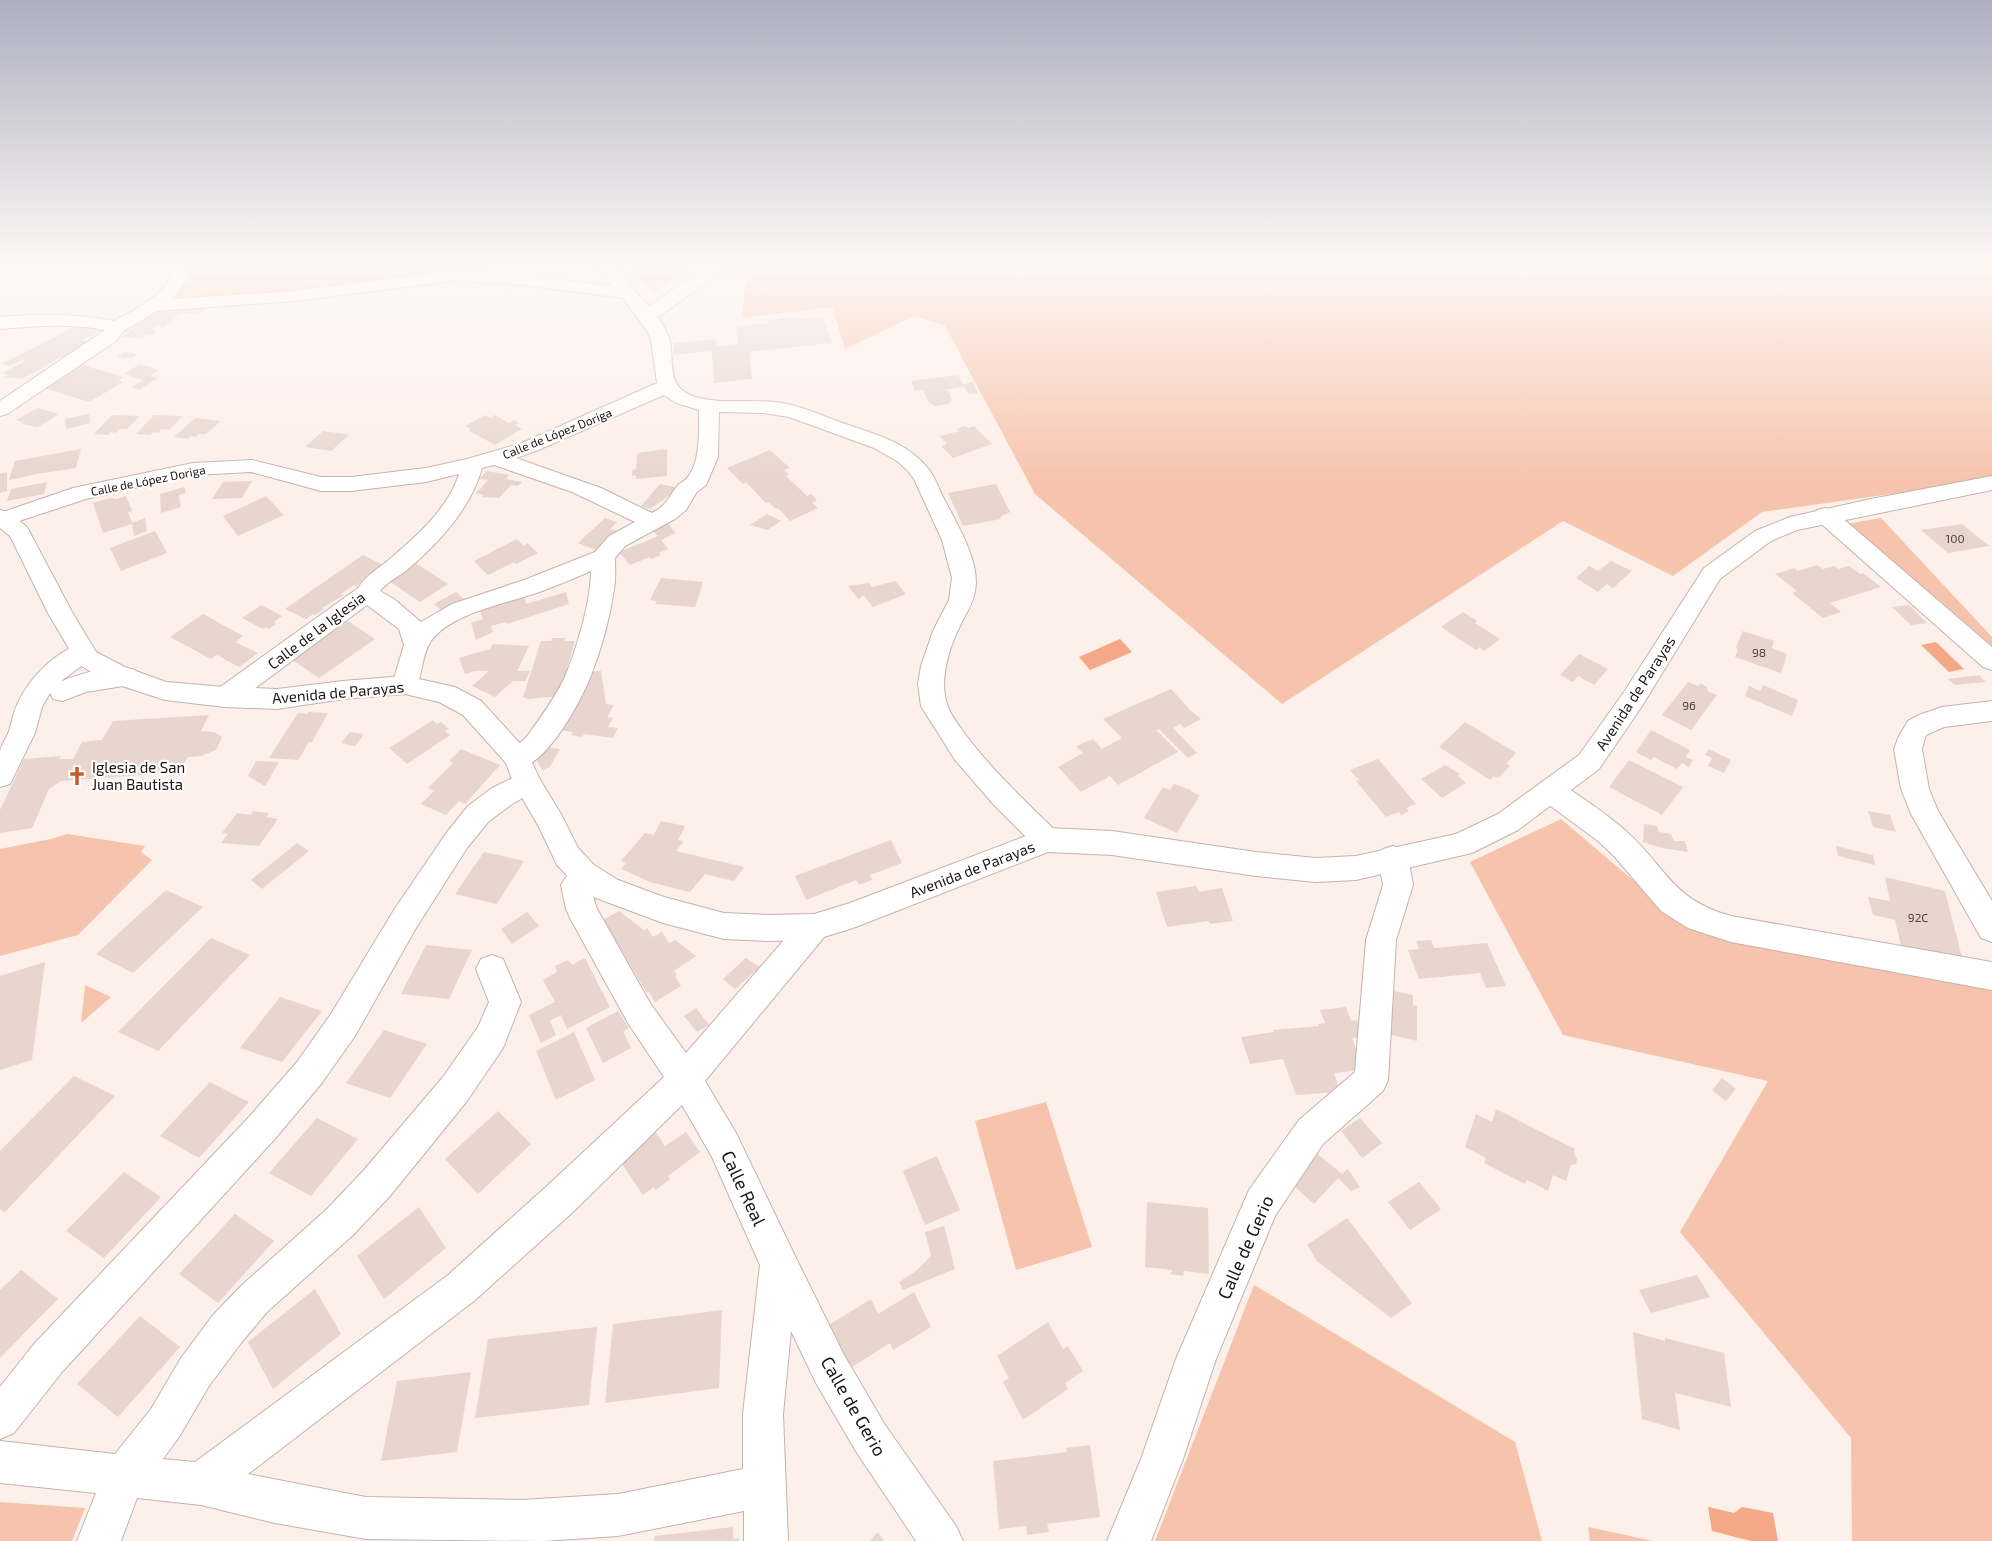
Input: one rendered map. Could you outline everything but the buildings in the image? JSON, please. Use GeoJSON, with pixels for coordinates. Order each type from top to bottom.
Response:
{"type":"FeatureCollection","features":[{"type":"Feature","properties":{"kind":"street"},"geometry":{"type":"LineString","coordinates":[[0,410],[106,339]]}},
{"type":"Feature","properties":{"kind":"street"},"geometry":{"type":"LineString","coordinates":[[659,339],[667,386],[681,399],[709,406],[756,406],[796,412],[895,451],[911,461],[923,475],[944,519],[956,550],[963,573],[964,589],[937,655],[931,693],[933,704],[957,743],[1005,798],[1048,840]]}},
{"type":"Feature","properties":{"kind":"street","name":"Calle de López Doriga"},"geometry":{"type":"LineString","coordinates":[[2,518],[81,493],[193,469],[252,466],[315,482],[351,484],[426,475],[484,461],[528,447],[573,429],[667,386]]}},
{"type":"Feature","properties":{"kind":"street"},"geometry":{"type":"LineString","coordinates":[[405,685],[416,644],[426,631],[455,613],[533,586],[603,557],[617,541],[667,514],[678,505],[687,489],[698,480],[707,457],[709,406]]}},
{"type":"Feature","properties":{"kind":"street"},"geometry":{"type":"LineString","coordinates":[[484,461],[590,492],[641,514],[651,523]]}},
{"type":"Feature","properties":{"kind":"street","name":"Calle de la Iglesia"},"geometry":{"type":"LineString","coordinates":[[225,697],[366,594],[375,581],[399,564],[440,524],[484,461]]}},
{"type":"Feature","properties":{"kind":"street","name":"Avenida de Parayas"},"geometry":{"type":"LineString","coordinates":[[85,655],[116,674],[165,691],[225,697],[277,699],[343,690],[405,685],[446,694],[472,708],[522,770],[551,822],[567,856],[584,874],[607,888],[664,910],[724,926],[768,928],[814,927],[853,915],[1048,840],[1112,843],[1185,852],[1256,864],[1316,870],[1356,868],[1393,858],[1462,845],[1508,822],[1589,762],[1608,737],[1712,574],[1738,553],[1763,536],[1790,524],[1825,515],[1992,483]]}},
{"type":"Feature","properties":{"kind":"street"},"geometry":{"type":"LineString","coordinates":[[1825,515],[1992,661]]}},
{"type":"Feature","properties":{"kind":"street"},"geometry":{"type":"LineString","coordinates":[[2,518],[19,532],[60,613],[85,655],[80,673],[62,692],[51,700],[22,733],[3,764]]}},
{"type":"Feature","properties":{"kind":"street"},"geometry":{"type":"LineString","coordinates":[[0,1419],[54,1351],[261,1129],[308,1073],[343,1025],[430,880],[478,814],[502,796],[522,770],[563,705],[577,678],[598,615],[603,587],[603,557]]}},
{"type":"Feature","properties":{"kind":"street"},"geometry":{"type":"LineString","coordinates":[[366,594],[385,605],[410,625],[416,644]]}},
{"type":"Feature","properties":{"kind":"street"},"geometry":{"type":"LineString","coordinates":[[22,733],[29,706],[43,683],[58,669],[85,655]]}},
{"type":"Feature","properties":{"kind":"street"},"geometry":{"type":"LineString","coordinates":[[62,692],[82,683],[126,677]]}},
{"type":"Feature","properties":{"kind":"street"},"geometry":{"type":"LineString","coordinates":[[1992,711],[1942,718],[1928,722],[1918,728],[1912,736],[1908,749],[1915,789],[1926,814],[1992,929]]}},
{"type":"Feature","properties":{"kind":"street"},"geometry":{"type":"LineString","coordinates":[[1551,791],[1597,822],[1634,856],[1662,891],[1680,908],[1702,921],[1731,929],[1992,976]]}},
{"type":"Feature","properties":{"kind":"street","name":"Calle de Gerio"},"geometry":{"type":"LineString","coordinates":[[1129,1541],[1162,1459],[1196,1359],[1262,1203],[1311,1132],[1371,1080],[1381,940],[1398,885],[1393,858]]}},
{"type":"Feature","properties":{"kind":"street","name":"Calle Real"},"geometry":{"type":"LineString","coordinates":[[584,874],[576,885],[581,909],[639,1013],[685,1080],[724,1144],[779,1264]]}},
{"type":"Feature","properties":{"kind":"street"},"geometry":{"type":"LineString","coordinates":[[201,1484],[461,1288],[685,1080],[814,927]]}},
{"type":"Feature","properties":{"kind":"street"},"geometry":{"type":"LineString","coordinates":[[99,1541],[124,1476],[165,1423],[195,1372],[227,1329],[254,1299],[340,1222],[377,1183],[455,1089],[491,1037],[505,1002],[492,969]]}},
{"type":"Feature","properties":{"kind":"street"},"geometry":{"type":"LineString","coordinates":[[766,1541],[763,1414],[779,1264]]}},
{"type":"Feature","properties":{"kind":"street","name":"Calle de Gerio"},"geometry":{"type":"LineString","coordinates":[[779,1264],[830,1370],[871,1439],[941,1541]]}},
{"type":"Feature","properties":{"kind":"street"},"geometry":{"type":"LineString","coordinates":[[0,1462],[201,1484],[275,1502],[366,1518],[522,1521],[618,1515],[764,1486]]}},
{"type":"Feature","properties":{"kind":"shaded area"},"geometry":{"type":"Polygon","coordinates":[[[842,339],[866,339],[845,349],[842,339]]]}},
{"type":"Feature","properties":{"kind":"shaded area"},"geometry":{"type":"Polygon","coordinates":[[[952,339],[1992,339],[1992,480],[1762,512],[1673,576],[1563,521],[1282,704],[1035,494],[952,339]]]}},
{"type":"Feature","properties":{"kind":"shaded area"},"geometry":{"type":"Polygon","coordinates":[[[1881,518],[1992,637],[1992,649],[1846,524],[1881,518]]]}},
{"type":"Feature","properties":{"kind":"shaded area"},"geometry":{"type":"Polygon","coordinates":[[[1120,639],[1132,652],[1090,670],[1079,657],[1120,639]]]}},
{"type":"Feature","properties":{"kind":"shaded area"},"geometry":{"type":"Polygon","coordinates":[[[1936,642],[1964,669],[1949,672],[1921,645],[1936,642]]]}},
{"type":"Feature","properties":{"kind":"shaded area"},"geometry":{"type":"Polygon","coordinates":[[[1561,819],[1681,921],[1992,991],[1992,1541],[1852,1541],[1851,1438],[1680,1232],[1768,1081],[1563,1035],[1470,862],[1561,819]]]}},
{"type":"Feature","properties":{"kind":"shaded area"},"geometry":{"type":"Polygon","coordinates":[[[67,834],[145,846],[141,852],[152,860],[78,935],[0,956],[0,849],[67,834]]]}},
{"type":"Feature","properties":{"kind":"shaded area"},"geometry":{"type":"Polygon","coordinates":[[[85,985],[111,997],[81,1023],[85,985]]]}},
{"type":"Feature","properties":{"kind":"shaded area"},"geometry":{"type":"Polygon","coordinates":[[[1046,1102],[1092,1247],[1016,1270],[975,1121],[1046,1102]]]}},
{"type":"Feature","properties":{"kind":"shaded area"},"geometry":{"type":"Polygon","coordinates":[[[1254,1285],[1515,1442],[1542,1541],[1155,1541],[1254,1285]]]}},
{"type":"Feature","properties":{"kind":"shaded area"},"geometry":{"type":"Polygon","coordinates":[[[0,1502],[85,1508],[72,1541],[0,1541],[0,1502]]]}},
{"type":"Feature","properties":{"kind":"shaded area"},"geometry":{"type":"Polygon","coordinates":[[[1708,1507],[1734,1513],[1742,1507],[1773,1513],[1778,1541],[1751,1541],[1712,1531],[1708,1507]]]}},
{"type":"Feature","properties":{"kind":"shaded area"},"geometry":{"type":"Polygon","coordinates":[[[1588,1527],[1653,1541],[1590,1541],[1588,1527]]]}},
{"type":"Feature","properties":{"kind":"place","name":"Iglesia de San Juan Bautista"},"geometry":{"type":"Point","coordinates":[77,776]}}]}
